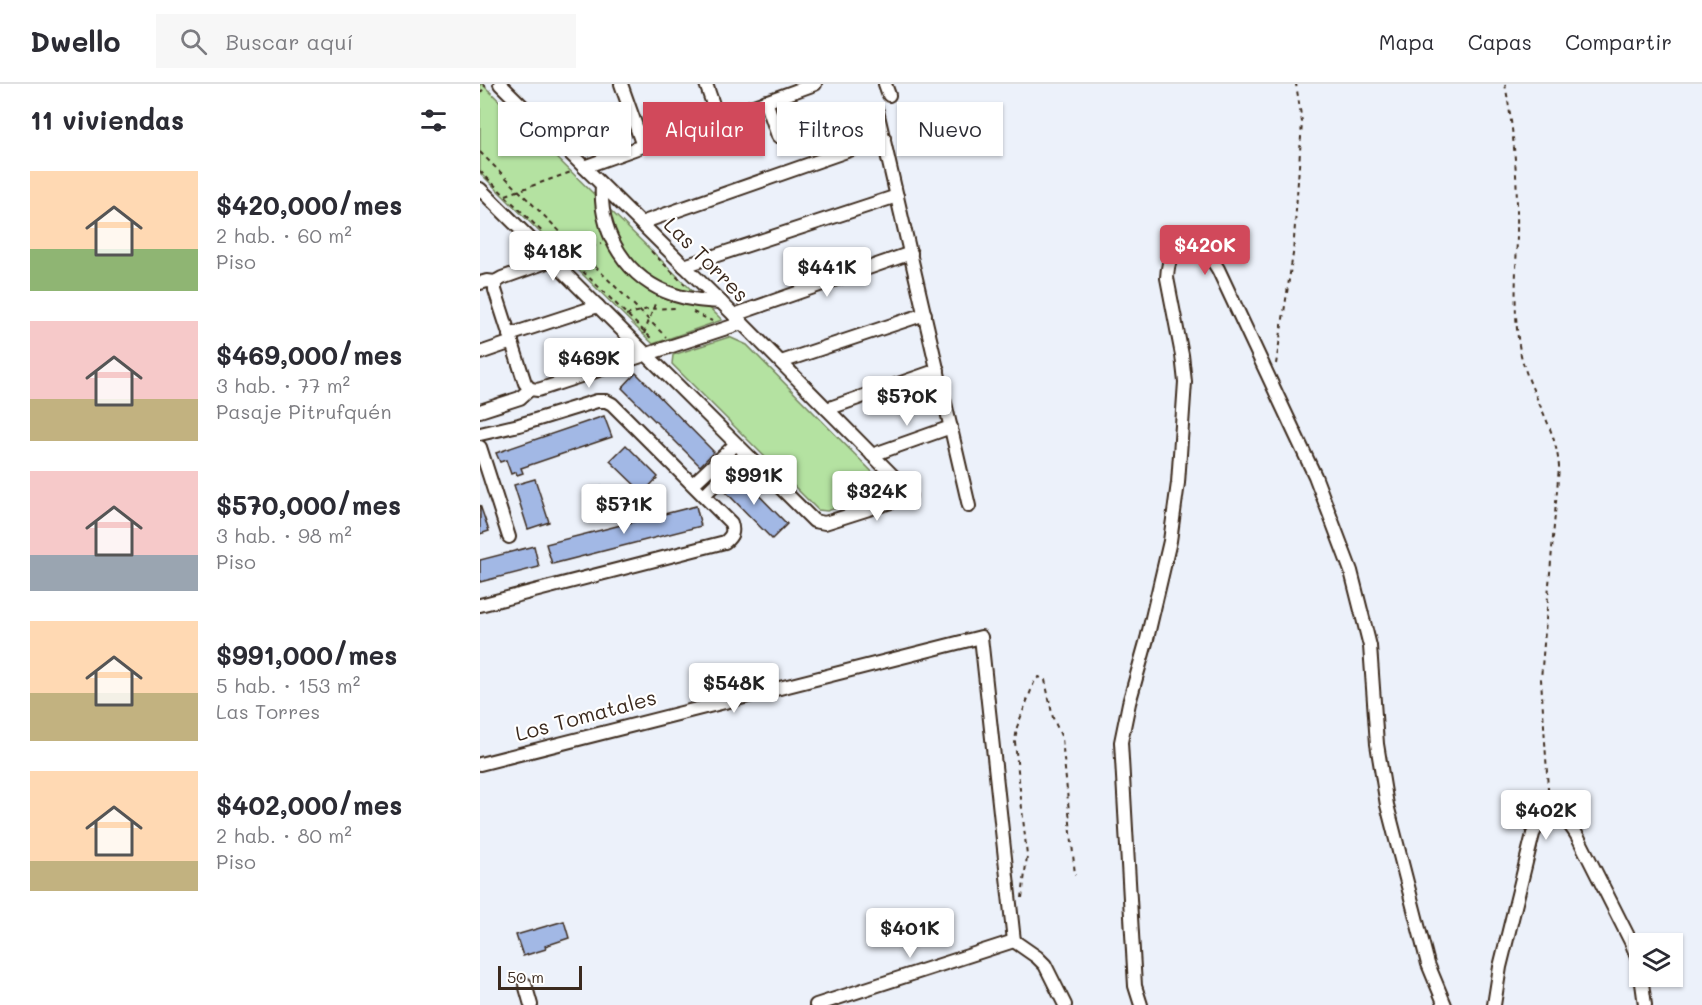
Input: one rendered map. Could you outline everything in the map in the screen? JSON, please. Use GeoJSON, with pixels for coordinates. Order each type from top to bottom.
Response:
{"type":"FeatureCollection","features":[{"type":"Feature","properties":{"kind":"street","name":"Las Torres"},"geometry":{"type":"LineString","coordinates":[[480,189],[486,203],[552,260],[814,521],[825,523],[910,496],[909,492],[781,362],[500,84]]}},
{"type":"Feature","properties":{"kind":"street"},"geometry":{"type":"LineString","coordinates":[[584,167],[643,146],[621,84]]}},
{"type":"Feature","properties":{"kind":"street"},"geometry":{"type":"LineString","coordinates":[[706,84],[712,102]]}},
{"type":"Feature","properties":{"kind":"street"},"geometry":{"type":"LineString","coordinates":[[777,133],[766,101],[792,88],[815,84]]}},
{"type":"Feature","properties":{"kind":"street"},"geometry":{"type":"LineString","coordinates":[[885,142],[969,506]]}},
{"type":"Feature","properties":{"kind":"street"},"geometry":{"type":"LineString","coordinates":[[641,223],[833,156]]}},
{"type":"Feature","properties":{"kind":"street"},"geometry":{"type":"LineString","coordinates":[[602,185],[603,212],[612,240],[633,270],[660,289],[684,298],[721,302]]}},
{"type":"Feature","properties":{"kind":"street"},"geometry":{"type":"LineString","coordinates":[[684,266],[897,196]]}},
{"type":"Feature","properties":{"kind":"street"},"geometry":{"type":"LineString","coordinates":[[1141,1005],[1135,986],[1121,742],[1128,703],[1148,639],[1170,541],[1178,483],[1185,382],[1167,278],[1168,265],[1174,252],[1188,245],[1202,249],[1211,258],[1315,476],[1351,572],[1370,646],[1377,744],[1387,805],[1428,964],[1445,1005]]}},
{"type":"Feature","properties":{"kind":"street"},"geometry":{"type":"LineString","coordinates":[[495,282],[495,290],[525,383],[530,389],[538,390],[646,355],[910,253]]}},
{"type":"Feature","properties":{"kind":"street"},"geometry":{"type":"LineString","coordinates":[[480,283],[495,282],[552,260]]}},
{"type":"Feature","properties":{"kind":"street"},"geometry":{"type":"LineString","coordinates":[[480,353],[511,338],[598,306]]}},
{"type":"Feature","properties":{"kind":"street"},"geometry":{"type":"LineString","coordinates":[[781,362],[925,314]]}},
{"type":"Feature","properties":{"kind":"street"},"geometry":{"type":"LineString","coordinates":[[827,409],[938,370]]}},
{"type":"Feature","properties":{"kind":"street"},"geometry":{"type":"LineString","coordinates":[[480,411],[520,398],[530,389]]}},
{"type":"Feature","properties":{"kind":"street"},"geometry":{"type":"LineString","coordinates":[[480,434],[519,425],[597,401],[606,401],[612,404],[731,523],[732,536],[725,542],[480,605]]}},
{"type":"Feature","properties":{"kind":"street"},"geometry":{"type":"LineString","coordinates":[[872,455],[951,427]]}},
{"type":"Feature","properties":{"kind":"street"},"geometry":{"type":"LineString","coordinates":[[693,484],[736,444]]}},
{"type":"Feature","properties":{"kind":"street"},"geometry":{"type":"LineString","coordinates":[[480,447],[509,537]]}},
{"type":"Feature","properties":{"kind":"street"},"geometry":{"type":"LineString","coordinates":[[704,495],[746,454]]}},
{"type":"Feature","properties":{"kind":"street","name":"Los Tomatales"},"geometry":{"type":"LineString","coordinates":[[480,764],[981,637],[1014,941]]}},
{"type":"Feature","properties":{"kind":"street"},"geometry":{"type":"LineString","coordinates":[[1494,1005],[1500,967],[1533,834],[1539,823],[1550,815],[1561,817],[1580,839],[1629,938]]}},
{"type":"Feature","properties":{"kind":"street"},"geometry":{"type":"LineString","coordinates":[[816,1005],[1014,941],[1045,965],[1065,1005]]}},
{"type":"Feature","properties":{"kind":"street"},"geometry":{"type":"LineString","coordinates":[[525,984],[531,1005]]}},
{"type":"Feature","properties":{"kind":"street"},"geometry":{"type":"LineString","coordinates":[[1643,987],[1645,1005]]}},
{"type":"Feature","properties":{"kind":"path"},"geometry":{"type":"LineString","coordinates":[[1272,384],[1293,254],[1302,122],[1296,84]]}},
{"type":"Feature","properties":{"kind":"path"},"geometry":{"type":"LineString","coordinates":[[1505,84],[1512,129],[1516,182],[1515,286],[1520,347],[1529,382],[1553,434],[1558,457],[1541,680],[1550,815]]}},
{"type":"Feature","properties":{"kind":"path"},"geometry":{"type":"LineString","coordinates":[[480,93],[486,86]]}},
{"type":"Feature","properties":{"kind":"path"},"geometry":{"type":"LineString","coordinates":[[480,152],[666,337]]}},
{"type":"Feature","properties":{"kind":"path"},"geometry":{"type":"LineString","coordinates":[[480,171],[650,339]]}},
{"type":"Feature","properties":{"kind":"path"},"geometry":{"type":"LineString","coordinates":[[505,195],[571,171]]}},
{"type":"Feature","properties":{"kind":"path"},"geometry":{"type":"LineString","coordinates":[[566,256],[612,240]]}},
{"type":"Feature","properties":{"kind":"path"},"geometry":{"type":"LineString","coordinates":[[644,333],[660,289]]}},
{"type":"Feature","properties":{"kind":"path"},"geometry":{"type":"LineString","coordinates":[[626,315],[654,308],[681,309]]}},
{"type":"Feature","properties":{"kind":"path"},"geometry":{"type":"LineString","coordinates":[[692,312],[712,321]]}},
{"type":"Feature","properties":{"kind":"path"},"geometry":{"type":"LineString","coordinates":[[1020,905],[1027,856],[1016,742],[1017,727],[1035,680],[1039,677],[1045,680],[1053,718],[1062,738],[1075,875]]}},
{"type":"Feature","properties":{"kind":"green space"},"geometry":{"type":"Polygon","coordinates":[[[480,84],[482,84],[500,102],[498,102],[498,156],[555,156],[722,320],[653,344],[480,173],[480,84]]]}},
{"type":"Feature","properties":{"kind":"green space"},"geometry":{"type":"Polygon","coordinates":[[[729,337],[747,345],[888,488],[887,492],[827,511],[818,510],[672,364],[673,355],[729,337]]]}},
{"type":"Feature","properties":{"kind":"water"},"geometry":{"type":"Polygon","coordinates":[[[603,486],[609,505],[599,509],[592,489],[603,486]]]}},
{"type":"Feature","properties":{"kind":"building"},"geometry":{"type":"Polygon","coordinates":[[[636,373],[714,452],[700,466],[622,388],[636,373]]]}},
{"type":"Feature","properties":{"kind":"building"},"geometry":{"type":"Polygon","coordinates":[[[604,416],[612,437],[521,468],[523,473],[511,474],[506,460],[500,462],[496,453],[604,416]]]}},
{"type":"Feature","properties":{"kind":"building"},"geometry":{"type":"Polygon","coordinates":[[[626,445],[658,477],[643,493],[610,461],[626,445]]]}},
{"type":"Feature","properties":{"kind":"building"},"geometry":{"type":"Polygon","coordinates":[[[737,473],[787,524],[772,539],[722,488],[737,473]]]}},
{"type":"Feature","properties":{"kind":"building"},"geometry":{"type":"Polygon","coordinates":[[[535,479],[549,522],[528,529],[514,485],[535,479]]]}},
{"type":"Feature","properties":{"kind":"building"},"geometry":{"type":"Polygon","coordinates":[[[480,505],[489,531],[480,534],[480,505]]]}},
{"type":"Feature","properties":{"kind":"building"},"geometry":{"type":"Polygon","coordinates":[[[696,506],[701,526],[552,564],[546,544],[696,506]]]}},
{"type":"Feature","properties":{"kind":"building"},"geometry":{"type":"Polygon","coordinates":[[[534,546],[539,567],[480,582],[480,560],[534,546]]]}},
{"type":"Feature","properties":{"kind":"building"},"geometry":{"type":"Polygon","coordinates":[[[564,921],[569,938],[545,946],[546,949],[523,956],[516,935],[564,921]]]}}]}
